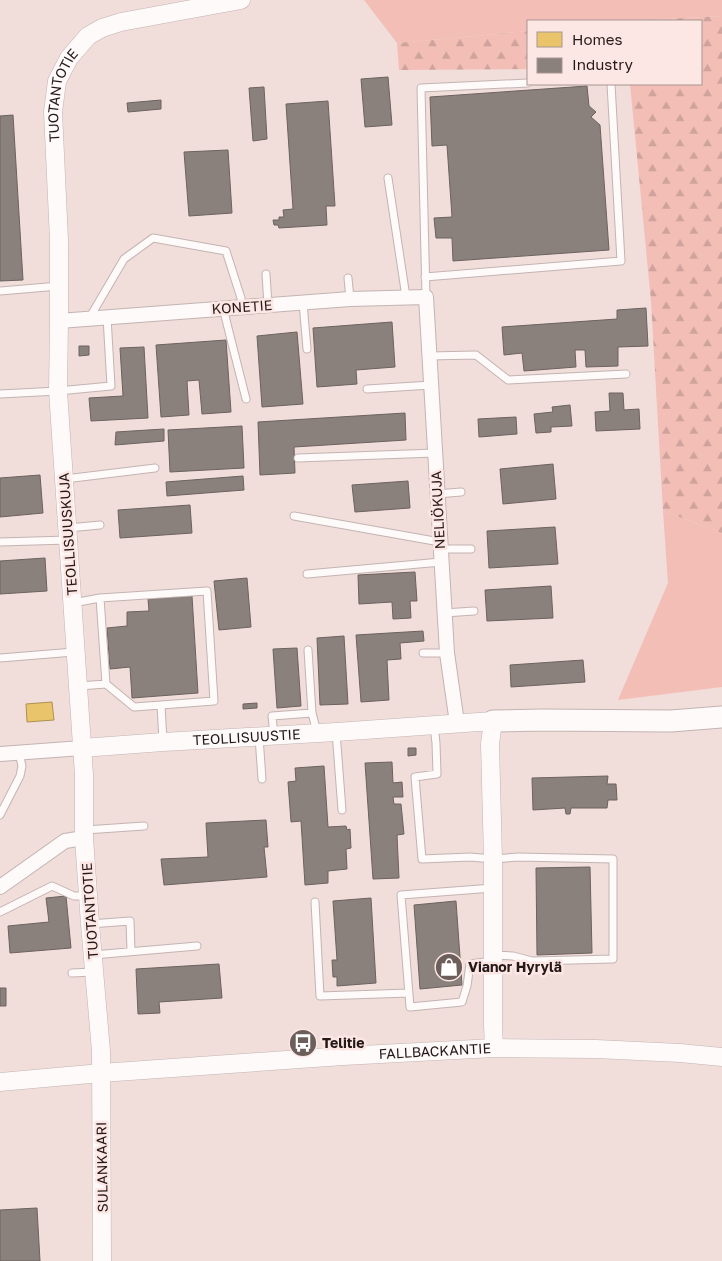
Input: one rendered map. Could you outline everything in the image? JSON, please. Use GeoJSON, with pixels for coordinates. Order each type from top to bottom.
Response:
{"type":"FeatureCollection","features":[{"type":"Feature","properties":{"kind":"main road"},"geometry":{"type":"LineString","coordinates":[[644,721],[722,710]]}},
{"type":"Feature","properties":{"kind":"main road"},"geometry":{"type":"LineString","coordinates":[[493,721],[671,721],[722,717]]}},
{"type":"Feature","properties":{"kind":"main road"},"geometry":{"type":"LineString","coordinates":[[644,721],[672,725],[722,723]]}},
{"type":"Feature","properties":{"kind":"street","name":"TUOTANTOTIE"},"geometry":{"type":"LineString","coordinates":[[59,321],[53,112],[57,81],[69,58],[88,36],[102,28],[121,22],[241,0]]}},
{"type":"Feature","properties":{"kind":"street","name":"KONETIE"},"geometry":{"type":"LineString","coordinates":[[59,321],[303,302],[426,297]]}},
{"type":"Feature","properties":{"kind":"street","name":"NELIÖKUJA"},"geometry":{"type":"LineString","coordinates":[[426,297],[444,613],[447,653],[457,723]]}},
{"type":"Feature","properties":{"kind":"street","name":"TEOLLISUUSKUJA"},"geometry":{"type":"LineString","coordinates":[[59,321],[58,391],[82,748]]}},
{"type":"Feature","properties":{"kind":"street","name":"TEOLLISUUSTIE"},"geometry":{"type":"LineString","coordinates":[[0,754],[493,721]]}},
{"type":"Feature","properties":{"kind":"street"},"geometry":{"type":"LineString","coordinates":[[493,721],[490,744],[494,1048]]}},
{"type":"Feature","properties":{"kind":"street","name":"TUOTANTOTIE"},"geometry":{"type":"LineString","coordinates":[[82,748],[84,834],[101,1073]]}},
{"type":"Feature","properties":{"kind":"street"},"geometry":{"type":"LineString","coordinates":[[0,887],[65,841],[84,834]]}},
{"type":"Feature","properties":{"kind":"street","name":"FALLBACKANTIE"},"geometry":{"type":"LineString","coordinates":[[0,1082],[343,1056],[494,1048],[596,1049],[722,1057]]}},
{"type":"Feature","properties":{"kind":"street","name":"SULANKAARI"},"geometry":{"type":"LineString","coordinates":[[101,1073],[102,1261]]}},
{"type":"Feature","properties":{"kind":"lane"},"geometry":{"type":"LineString","coordinates":[[426,297],[421,88],[527,83]]}},
{"type":"Feature","properties":{"kind":"lane"},"geometry":{"type":"LineString","coordinates":[[425,277],[621,261],[611,85]]}},
{"type":"Feature","properties":{"kind":"lane"},"geometry":{"type":"LineString","coordinates":[[388,178],[406,297]]}},
{"type":"Feature","properties":{"kind":"lane"},"geometry":{"type":"LineString","coordinates":[[90,318],[124,259],[154,238],[226,251],[241,298],[242,307]]}},
{"type":"Feature","properties":{"kind":"lane"},"geometry":{"type":"LineString","coordinates":[[266,274],[268,305]]}},
{"type":"Feature","properties":{"kind":"lane"},"geometry":{"type":"LineString","coordinates":[[348,278],[350,299]]}},
{"type":"Feature","properties":{"kind":"lane"},"geometry":{"type":"LineString","coordinates":[[0,291],[59,286]]}},
{"type":"Feature","properties":{"kind":"lane"},"geometry":{"type":"LineString","coordinates":[[303,302],[307,349]]}},
{"type":"Feature","properties":{"kind":"lane"},"geometry":{"type":"LineString","coordinates":[[224,308],[246,399]]}},
{"type":"Feature","properties":{"kind":"lane"},"geometry":{"type":"LineString","coordinates":[[0,394],[111,386],[107,316]]}},
{"type":"Feature","properties":{"kind":"lane"},"geometry":{"type":"LineString","coordinates":[[429,356],[476,355],[508,380],[626,374]]}},
{"type":"Feature","properties":{"kind":"lane"},"geometry":{"type":"LineString","coordinates":[[367,389],[431,384]]}},
{"type":"Feature","properties":{"kind":"lane"},"geometry":{"type":"LineString","coordinates":[[298,458],[435,453]]}},
{"type":"Feature","properties":{"kind":"lane"},"geometry":{"type":"LineString","coordinates":[[65,479],[155,468]]}},
{"type":"Feature","properties":{"kind":"lane"},"geometry":{"type":"LineString","coordinates":[[437,494],[461,492]]}},
{"type":"Feature","properties":{"kind":"lane"},"geometry":{"type":"LineString","coordinates":[[294,516],[441,551]]}},
{"type":"Feature","properties":{"kind":"lane"},"geometry":{"type":"LineString","coordinates":[[0,542],[68,534],[100,525]]}},
{"type":"Feature","properties":{"kind":"lane"},"geometry":{"type":"LineString","coordinates":[[307,574],[441,551],[471,549]]}},
{"type":"Feature","properties":{"kind":"lane"},"geometry":{"type":"LineString","coordinates":[[72,603],[100,598],[207,591],[214,701],[134,707],[106,684],[79,686]]}},
{"type":"Feature","properties":{"kind":"lane"},"geometry":{"type":"LineString","coordinates":[[100,598],[106,684]]}},
{"type":"Feature","properties":{"kind":"lane"},"geometry":{"type":"LineString","coordinates":[[444,613],[474,611]]}},
{"type":"Feature","properties":{"kind":"lane"},"geometry":{"type":"LineString","coordinates":[[308,650],[312,713],[317,733]]}},
{"type":"Feature","properties":{"kind":"lane"},"geometry":{"type":"LineString","coordinates":[[0,658],[76,652]]}},
{"type":"Feature","properties":{"kind":"lane"},"geometry":{"type":"LineString","coordinates":[[423,652],[447,653]]}},
{"type":"Feature","properties":{"kind":"lane"},"geometry":{"type":"LineString","coordinates":[[161,705],[163,742]]}},
{"type":"Feature","properties":{"kind":"lane"},"geometry":{"type":"LineString","coordinates":[[262,779],[266,736],[272,716],[312,713]]}},
{"type":"Feature","properties":{"kind":"lane"},"geometry":{"type":"LineString","coordinates":[[434,725],[437,774],[416,776],[422,859],[470,857],[493,859],[613,858],[613,959],[532,961],[513,956],[493,958],[470,964],[467,986],[462,1002],[410,1007],[402,895],[493,888]]}},
{"type":"Feature","properties":{"kind":"lane"},"geometry":{"type":"LineString","coordinates":[[336,732],[342,810]]}},
{"type":"Feature","properties":{"kind":"lane"},"geometry":{"type":"LineString","coordinates":[[0,815],[20,776],[22,766],[19,752]]}},
{"type":"Feature","properties":{"kind":"lane"},"geometry":{"type":"LineString","coordinates":[[84,834],[144,826]]}},
{"type":"Feature","properties":{"kind":"lane"},"geometry":{"type":"LineString","coordinates":[[0,912],[52,886],[74,896],[88,896]]}},
{"type":"Feature","properties":{"kind":"lane"},"geometry":{"type":"LineString","coordinates":[[315,902],[320,996],[410,993]]}},
{"type":"Feature","properties":{"kind":"lane"},"geometry":{"type":"LineString","coordinates":[[90,924],[130,921],[131,951]]}},
{"type":"Feature","properties":{"kind":"lane"},"geometry":{"type":"LineString","coordinates":[[72,973],[131,951],[197,946]]}},
{"type":"Feature","properties":{"kind":"green space"},"geometry":{"type":"Polygon","coordinates":[[[364,0],[722,0],[722,16],[648,20],[527,20],[527,31],[397,43],[364,0]]]}},
{"type":"Feature","properties":{"kind":"green space"},"geometry":{"type":"Polygon","coordinates":[[[722,16],[722,533],[663,511],[651,301],[630,85],[702,85],[702,20],[648,20],[722,16]]]}},
{"type":"Feature","properties":{"kind":"green space"},"geometry":{"type":"Polygon","coordinates":[[[527,31],[527,69],[399,70],[397,43],[527,31]]]}},
{"type":"Feature","properties":{"kind":"green space"},"geometry":{"type":"Polygon","coordinates":[[[663,511],[722,533],[722,687],[618,700],[668,583],[663,511]]]}},
{"type":"Feature","properties":{"kind":"building: Homes"},"geometry":{"type":"Polygon","coordinates":[[[52,702],[54,720],[27,722],[26,704],[52,702]]]}},
{"type":"Feature","properties":{"kind":"building: Industry"},"geometry":{"type":"Polygon","coordinates":[[[388,77],[392,125],[365,127],[361,79],[388,77]]]}},
{"type":"Feature","properties":{"kind":"building: Industry"},"geometry":{"type":"Polygon","coordinates":[[[587,86],[589,106],[596,112],[591,117],[600,125],[609,250],[453,261],[452,238],[436,238],[434,218],[452,217],[447,145],[432,146],[430,97],[587,86]]]}},
{"type":"Feature","properties":{"kind":"building: Industry"},"geometry":{"type":"Polygon","coordinates":[[[264,87],[267,139],[253,141],[249,88],[264,87]]]}},
{"type":"Feature","properties":{"kind":"building: Industry"},"geometry":{"type":"Polygon","coordinates":[[[161,100],[161,109],[128,112],[127,103],[161,100]]]}},
{"type":"Feature","properties":{"kind":"building: Industry"},"geometry":{"type":"Polygon","coordinates":[[[328,101],[335,206],[326,206],[327,225],[279,228],[278,225],[274,225],[273,220],[279,220],[279,217],[284,217],[283,210],[293,209],[286,104],[328,101]]]}},
{"type":"Feature","properties":{"kind":"building: Industry"},"geometry":{"type":"Polygon","coordinates":[[[13,115],[23,280],[0,281],[0,116],[13,115]]]}},
{"type":"Feature","properties":{"kind":"building: Industry"},"geometry":{"type":"Polygon","coordinates":[[[228,150],[232,213],[189,216],[184,152],[228,150]]]}},
{"type":"Feature","properties":{"kind":"building: Industry"},"geometry":{"type":"Polygon","coordinates":[[[646,308],[648,346],[618,347],[618,366],[586,367],[585,350],[575,350],[576,367],[524,371],[522,353],[504,355],[502,327],[617,319],[617,310],[646,308]]]}},
{"type":"Feature","properties":{"kind":"building: Industry"},"geometry":{"type":"Polygon","coordinates":[[[392,322],[395,367],[356,370],[357,384],[317,387],[313,328],[392,322]]]}},
{"type":"Feature","properties":{"kind":"building: Industry"},"geometry":{"type":"Polygon","coordinates":[[[297,332],[303,404],[262,407],[257,336],[297,332]]]}},
{"type":"Feature","properties":{"kind":"building: Industry"},"geometry":{"type":"Polygon","coordinates":[[[226,340],[231,412],[202,414],[199,380],[187,381],[189,415],[161,417],[156,345],[226,340]]]}},
{"type":"Feature","properties":{"kind":"building: Industry"},"geometry":{"type":"Polygon","coordinates":[[[79,346],[89,346],[89,355],[79,356],[79,346]]]}},
{"type":"Feature","properties":{"kind":"building: Industry"},"geometry":{"type":"Polygon","coordinates":[[[144,347],[148,418],[91,421],[89,398],[123,396],[120,348],[144,347]]]}},
{"type":"Feature","properties":{"kind":"building: Industry"},"geometry":{"type":"Polygon","coordinates":[[[609,393],[623,393],[624,410],[639,409],[640,429],[596,431],[595,412],[610,411],[609,393]]]}},
{"type":"Feature","properties":{"kind":"building: Industry"},"geometry":{"type":"Polygon","coordinates":[[[570,405],[572,426],[551,427],[551,432],[536,433],[534,414],[553,412],[552,407],[570,405]]]}},
{"type":"Feature","properties":{"kind":"building: Industry"},"geometry":{"type":"Polygon","coordinates":[[[405,413],[406,440],[294,447],[295,473],[260,475],[258,422],[405,413]]]}},
{"type":"Feature","properties":{"kind":"building: Industry"},"geometry":{"type":"Polygon","coordinates":[[[516,417],[517,434],[479,437],[478,419],[516,417]]]}},
{"type":"Feature","properties":{"kind":"building: Industry"},"geometry":{"type":"Polygon","coordinates":[[[242,426],[244,468],[170,472],[168,430],[242,426]]]}},
{"type":"Feature","properties":{"kind":"building: Industry"},"geometry":{"type":"Polygon","coordinates":[[[164,429],[164,441],[115,445],[116,432],[164,429]]]}},
{"type":"Feature","properties":{"kind":"building: Industry"},"geometry":{"type":"Polygon","coordinates":[[[553,464],[556,499],[503,504],[500,469],[553,464]]]}},
{"type":"Feature","properties":{"kind":"building: Industry"},"geometry":{"type":"Polygon","coordinates":[[[40,475],[43,513],[0,517],[0,478],[40,475]]]}},
{"type":"Feature","properties":{"kind":"building: Industry"},"geometry":{"type":"Polygon","coordinates":[[[243,476],[244,490],[167,496],[166,482],[243,476]]]}},
{"type":"Feature","properties":{"kind":"building: Industry"},"geometry":{"type":"Polygon","coordinates":[[[408,481],[410,508],[355,512],[352,485],[408,481]]]}},
{"type":"Feature","properties":{"kind":"building: Industry"},"geometry":{"type":"Polygon","coordinates":[[[190,505],[192,533],[120,538],[118,510],[190,505]]]}},
{"type":"Feature","properties":{"kind":"building: Industry"},"geometry":{"type":"Polygon","coordinates":[[[555,527],[558,564],[489,568],[487,531],[555,527]]]}},
{"type":"Feature","properties":{"kind":"building: Industry"},"geometry":{"type":"Polygon","coordinates":[[[45,558],[47,591],[0,594],[0,561],[45,558]]]}},
{"type":"Feature","properties":{"kind":"building: Industry"},"geometry":{"type":"Polygon","coordinates":[[[415,572],[417,601],[410,601],[411,618],[393,619],[392,602],[359,604],[358,575],[415,572]]]}},
{"type":"Feature","properties":{"kind":"building: Industry"},"geometry":{"type":"Polygon","coordinates":[[[247,578],[251,627],[219,630],[214,581],[247,578]]]}},
{"type":"Feature","properties":{"kind":"building: Industry"},"geometry":{"type":"Polygon","coordinates":[[[551,586],[553,618],[487,621],[485,590],[551,586]]]}},
{"type":"Feature","properties":{"kind":"building: Industry"},"geometry":{"type":"Polygon","coordinates":[[[192,596],[198,693],[132,698],[130,667],[110,669],[107,628],[127,626],[127,612],[149,611],[148,599],[192,596]]]}},
{"type":"Feature","properties":{"kind":"building: Industry"},"geometry":{"type":"Polygon","coordinates":[[[423,631],[424,641],[400,643],[401,659],[387,660],[389,700],[361,702],[356,635],[423,631]]]}},
{"type":"Feature","properties":{"kind":"building: Industry"},"geometry":{"type":"Polygon","coordinates":[[[344,636],[348,704],[320,705],[317,638],[344,636]]]}},
{"type":"Feature","properties":{"kind":"building: Industry"},"geometry":{"type":"Polygon","coordinates":[[[297,648],[301,706],[277,708],[273,649],[297,648]]]}},
{"type":"Feature","properties":{"kind":"building: Industry"},"geometry":{"type":"Polygon","coordinates":[[[583,660],[585,682],[511,687],[510,665],[583,660]]]}},
{"type":"Feature","properties":{"kind":"building: Industry"},"geometry":{"type":"Polygon","coordinates":[[[257,703],[257,708],[243,709],[243,704],[257,703]]]}},
{"type":"Feature","properties":{"kind":"building: Industry"},"geometry":{"type":"Polygon","coordinates":[[[408,748],[416,748],[416,755],[408,756],[408,748]]]}},
{"type":"Feature","properties":{"kind":"building: Industry"},"geometry":{"type":"Polygon","coordinates":[[[392,762],[393,783],[402,782],[403,797],[393,797],[394,804],[401,804],[404,834],[397,835],[399,878],[373,879],[365,763],[392,762]]]}},
{"type":"Feature","properties":{"kind":"building: Industry"},"geometry":{"type":"Polygon","coordinates":[[[324,766],[328,827],[346,826],[347,830],[350,829],[351,848],[346,849],[347,869],[328,871],[328,883],[305,885],[301,821],[291,822],[288,782],[296,781],[295,768],[324,766]]]}},
{"type":"Feature","properties":{"kind":"building: Industry"},"geometry":{"type":"Polygon","coordinates":[[[608,776],[607,784],[616,784],[617,800],[608,800],[607,808],[571,808],[570,814],[566,814],[565,808],[533,810],[532,778],[608,776]]]}},
{"type":"Feature","properties":{"kind":"building: Industry"},"geometry":{"type":"Polygon","coordinates":[[[266,820],[268,847],[264,847],[267,877],[164,885],[161,859],[208,857],[206,823],[266,820]]]}},
{"type":"Feature","properties":{"kind":"building: Industry"},"geometry":{"type":"Polygon","coordinates":[[[590,867],[592,953],[537,955],[536,868],[590,867]]]}},
{"type":"Feature","properties":{"kind":"building: Industry"},"geometry":{"type":"Polygon","coordinates":[[[66,896],[71,948],[10,953],[8,926],[49,922],[46,898],[66,896]]]}},
{"type":"Feature","properties":{"kind":"building: Industry"},"geometry":{"type":"Polygon","coordinates":[[[371,898],[376,983],[337,986],[337,977],[333,977],[332,960],[337,960],[333,901],[371,898]]]}},
{"type":"Feature","properties":{"kind":"building: Industry"},"geometry":{"type":"Polygon","coordinates":[[[456,901],[462,985],[420,989],[414,905],[456,901]]]}},
{"type":"Feature","properties":{"kind":"building: Industry"},"geometry":{"type":"Polygon","coordinates":[[[219,964],[222,998],[159,1002],[160,1013],[138,1014],[136,969],[219,964]]]}},
{"type":"Feature","properties":{"kind":"building: Industry"},"geometry":{"type":"Polygon","coordinates":[[[0,988],[6,988],[6,1006],[0,1006],[0,988]]]}},
{"type":"Feature","properties":{"kind":"building: Industry"},"geometry":{"type":"Polygon","coordinates":[[[37,1208],[40,1261],[0,1261],[0,1210],[37,1208]]]}},
{"type":"Feature","properties":{"kind":"place","name":"Vianor Hyrylä"},"geometry":{"type":"Point","coordinates":[449,967]}},
{"type":"Feature","properties":{"kind":"place","name":"Telitie"},"geometry":{"type":"Point","coordinates":[303,1043]}}]}
